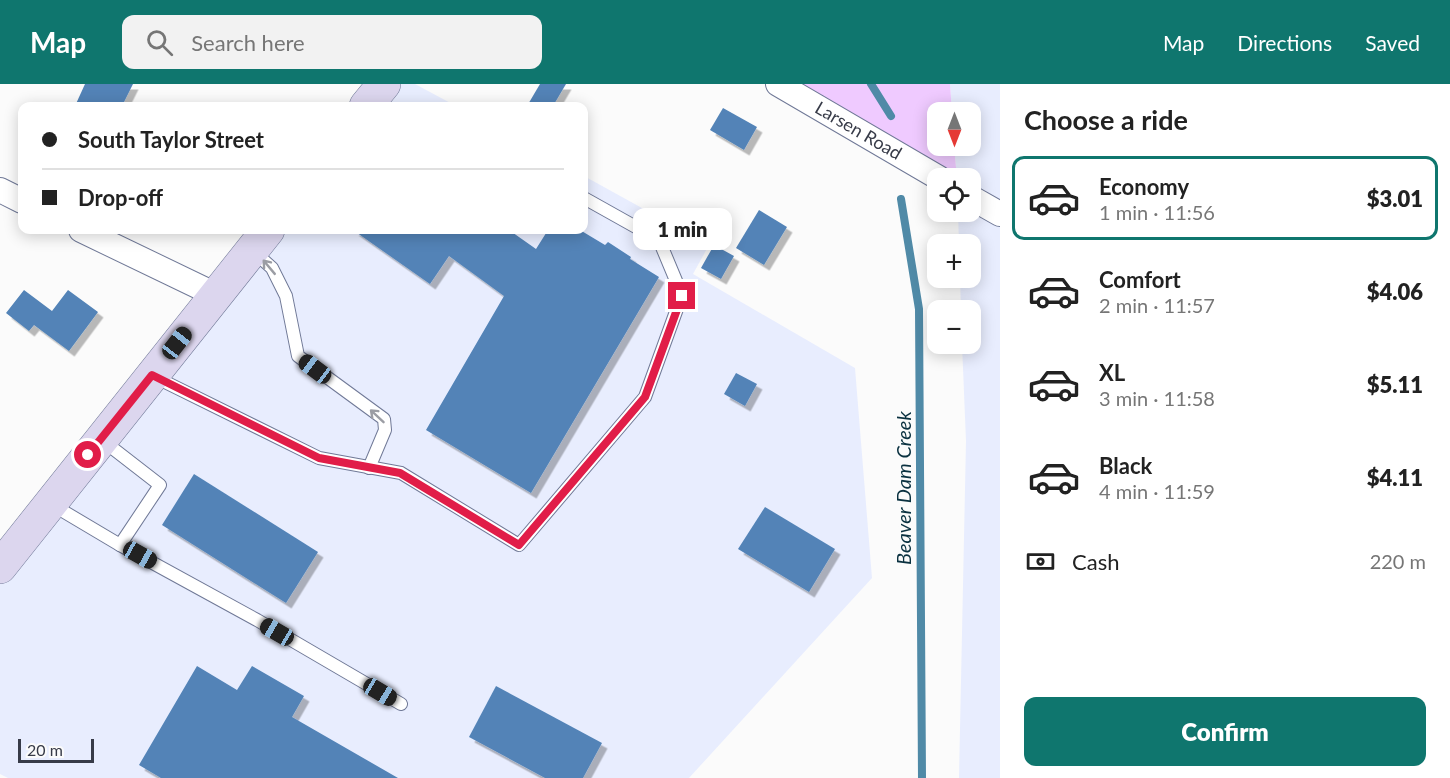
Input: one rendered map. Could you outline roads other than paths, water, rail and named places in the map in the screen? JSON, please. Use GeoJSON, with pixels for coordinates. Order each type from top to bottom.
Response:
{"type":"FeatureCollection","features":[{"type":"Feature","properties":{"kind":"street"},"geometry":{"type":"LineString","coordinates":[[369,102],[384,84]]}},
{"type":"Feature","properties":{"kind":"street","name":"Larsen Road"},"geometry":{"type":"LineString","coordinates":[[778,84],[927,171]]}},
{"type":"Feature","properties":{"kind":"street"},"geometry":{"type":"LineString","coordinates":[[0,190],[18,199]]}},
{"type":"Feature","properties":{"kind":"street"},"geometry":{"type":"LineString","coordinates":[[981,203],[1000,214]]}},
{"type":"Feature","properties":{"kind":"street"},"geometry":{"type":"LineString","coordinates":[[89,234],[216,295]]}},
{"type":"Feature","properties":{"kind":"street"},"geometry":{"type":"LineString","coordinates":[[0,567],[260,240]]}},
{"type":"Feature","properties":{"kind":"lane"},"geometry":{"type":"LineString","coordinates":[[152,375],[319,458],[400,473],[519,545],[645,397],[682,296],[659,240],[588,200]]}},
{"type":"Feature","properties":{"kind":"lane"},"geometry":{"type":"LineString","coordinates":[[260,240],[286,296],[298,356],[384,419],[386,430],[369,468]]}},
{"type":"Feature","properties":{"kind":"lane"},"geometry":{"type":"LineString","coordinates":[[101,439],[160,485],[120,545]]}},
{"type":"Feature","properties":{"kind":"lane"},"geometry":{"type":"LineString","coordinates":[[50,504],[401,705]]}},
{"type":"Feature","properties":{"kind":"waterway","name":"Beaver Dam Creek"},"geometry":{"type":"LineString","coordinates":[[871,84],[891,116]]}},
{"type":"Feature","properties":{"kind":"waterway","name":"Beaver Dam Creek"},"geometry":{"type":"LineString","coordinates":[[901,199],[919,309],[922,778]]}}]}
